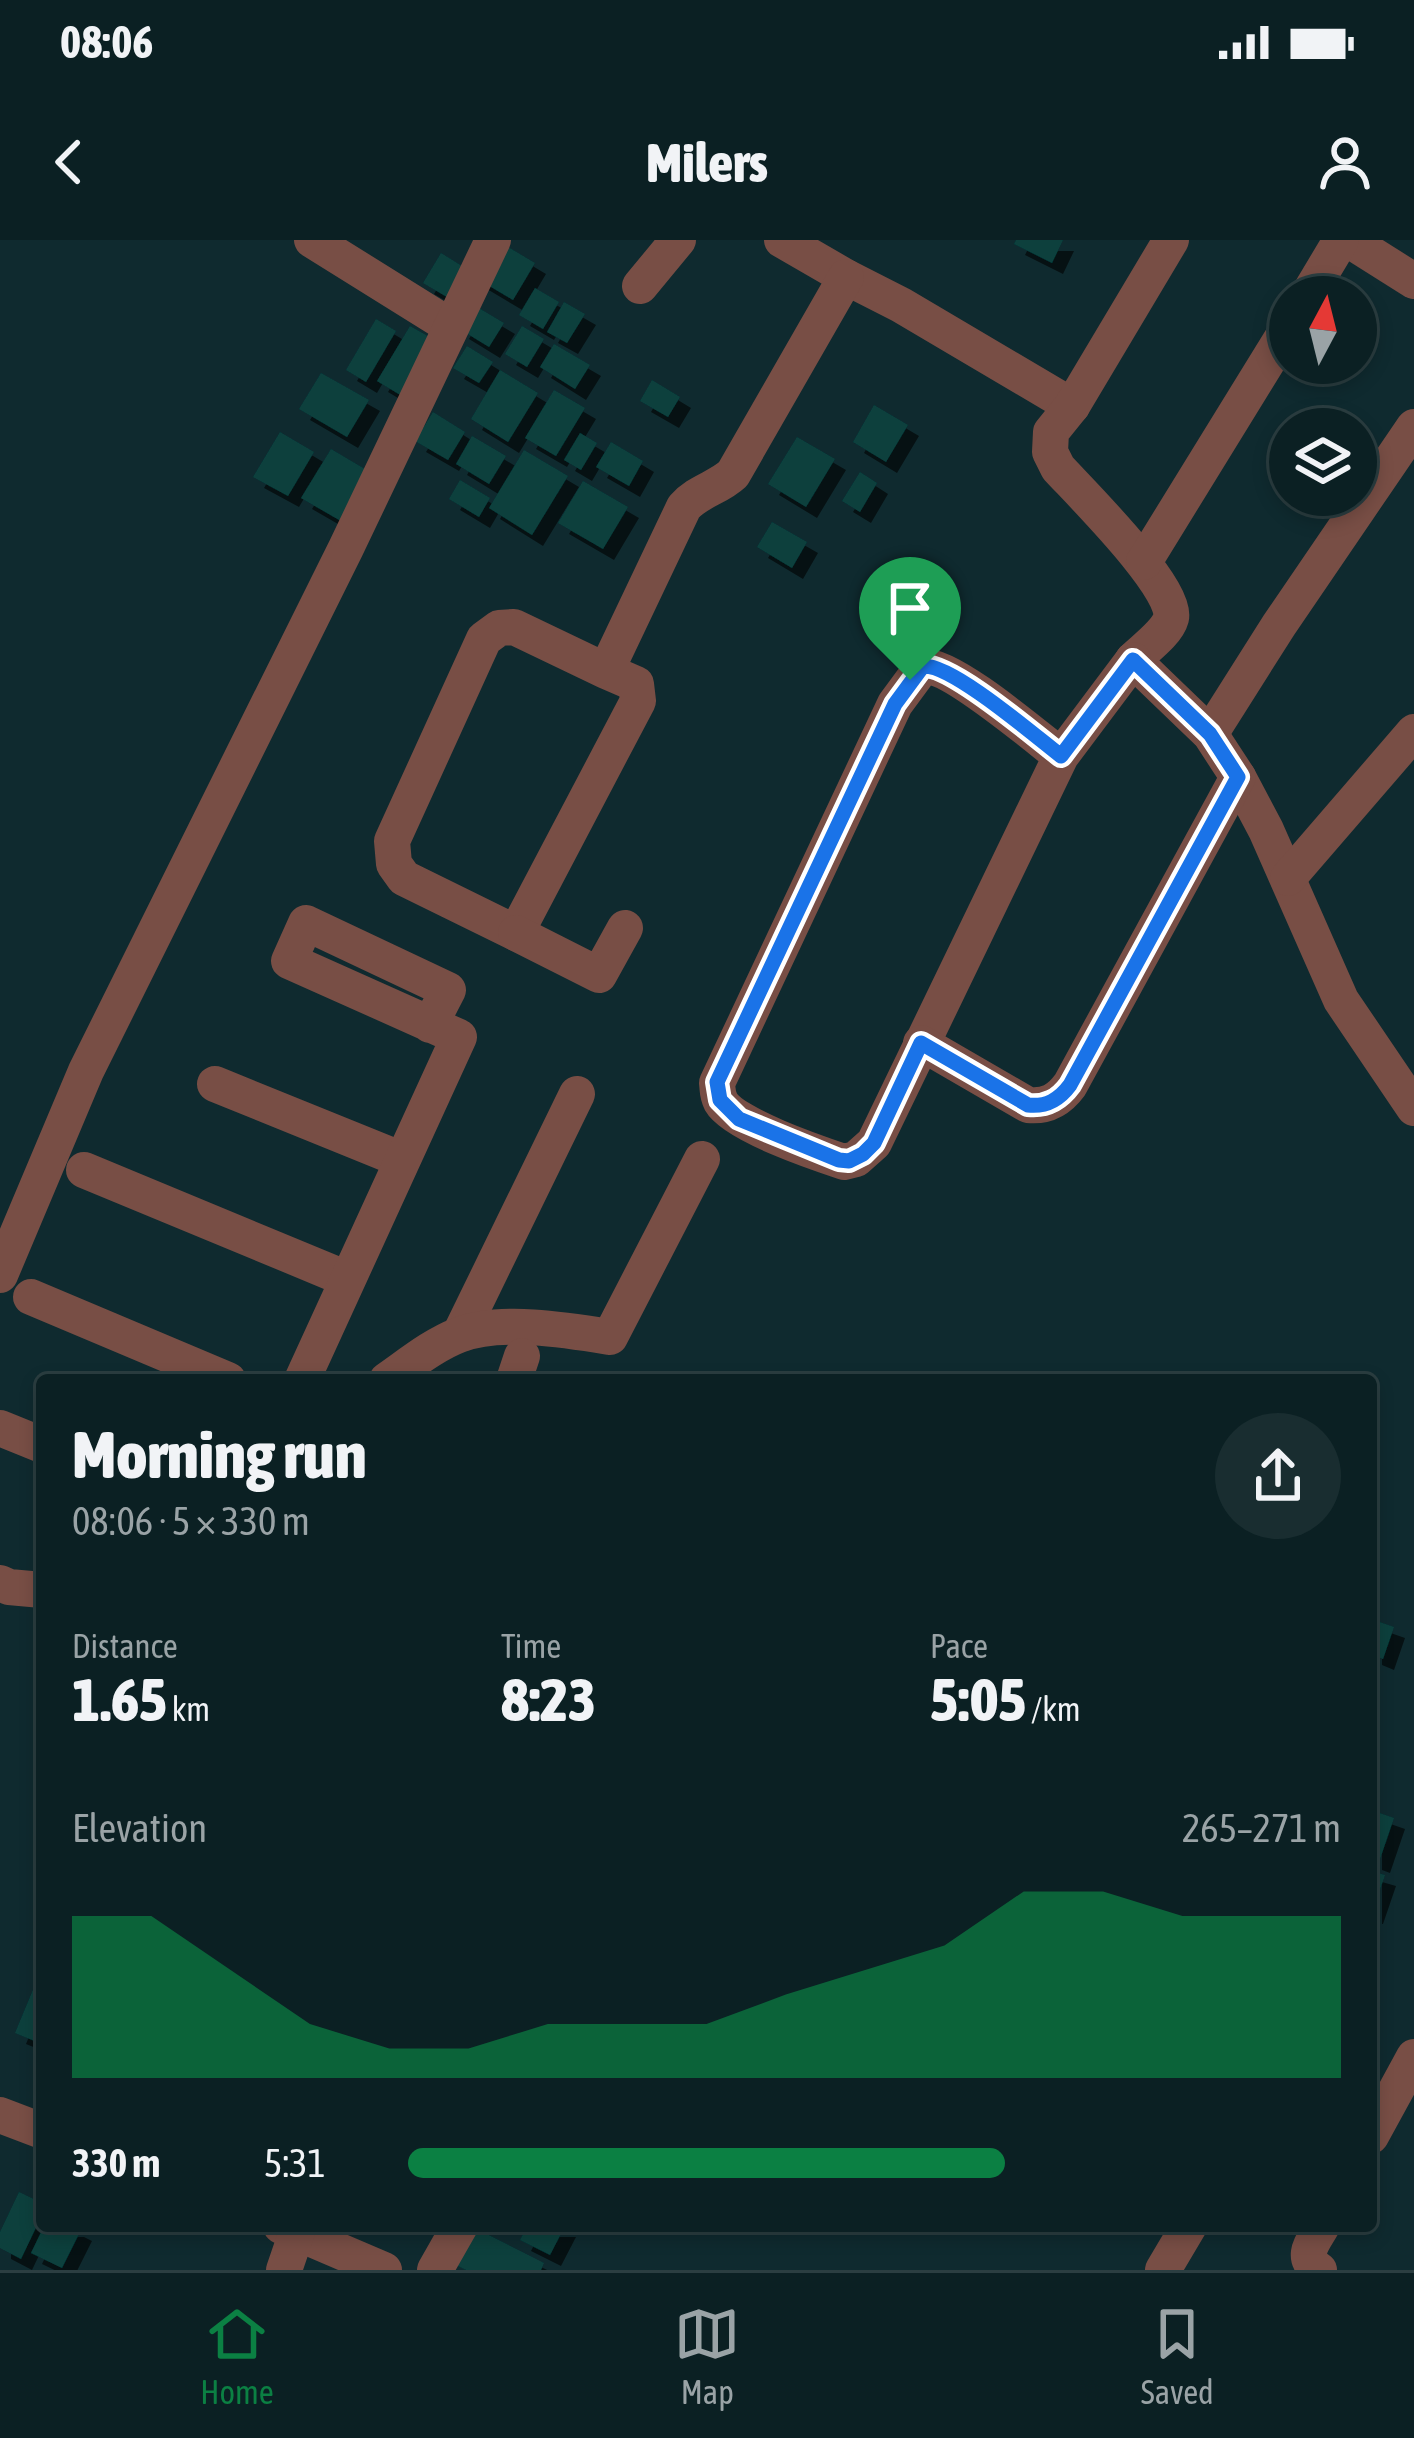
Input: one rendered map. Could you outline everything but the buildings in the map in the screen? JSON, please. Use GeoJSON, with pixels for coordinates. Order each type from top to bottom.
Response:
{"type":"FeatureCollection","features":[{"type":"Feature","properties":{"kind":"street"},"geometry":{"type":"LineString","coordinates":[[312,240],[450,326]]}},
{"type":"Feature","properties":{"kind":"street"},"geometry":{"type":"LineString","coordinates":[[0,1275],[86,1071],[493,240]]}},
{"type":"Feature","properties":{"kind":"street"},"geometry":{"type":"LineString","coordinates":[[640,286],[677,240]]}},
{"type":"Feature","properties":{"kind":"street"},"geometry":{"type":"LineString","coordinates":[[782,240],[1072,406]]}},
{"type":"Feature","properties":{"kind":"street"},"geometry":{"type":"LineString","coordinates":[[1061,756],[939,667],[927,665],[918,671],[895,704],[717,1082],[718,1095],[731,1113],[839,1160],[849,1161],[874,1143],[1061,756],[1133,660],[1167,626],[1172,611],[1168,598],[1144,562],[1054,460],[1049,444],[1051,432],[1072,406],[1171,240]]}},
{"type":"Feature","properties":{"kind":"street"},"geometry":{"type":"LineString","coordinates":[[1321,276],[1345,240],[1414,281]]}},
{"type":"Feature","properties":{"kind":"street"},"geometry":{"type":"LineString","coordinates":[[606,671],[684,507],[733,474],[846,278]]}},
{"type":"Feature","properties":{"kind":"street"},"geometry":{"type":"LineString","coordinates":[[1144,562],[1269,359]]}},
{"type":"Feature","properties":{"kind":"street"},"geometry":{"type":"LineString","coordinates":[[1210,734],[1414,427]]}},
{"type":"Feature","properties":{"kind":"street"},"geometry":{"type":"LineString","coordinates":[[516,933],[638,701],[636,684],[514,627],[487,634],[392,841],[394,864],[404,878],[599,975],[625,928]]}},
{"type":"Feature","properties":{"kind":"street"},"geometry":{"type":"LineString","coordinates":[[1133,660],[1210,734],[1238,777],[1341,1000],[1414,1108]]}},
{"type":"Feature","properties":{"kind":"street"},"geometry":{"type":"LineString","coordinates":[[1288,878],[1412,742]]}},
{"type":"Feature","properties":{"kind":"street"},"geometry":{"type":"LineString","coordinates":[[921,1043],[1028,1105],[1041,1106],[1060,1097],[1238,777]]}},
{"type":"Feature","properties":{"kind":"street"},"geometry":{"type":"LineString","coordinates":[[305,1374],[459,1037],[430,1024]]}},
{"type":"Feature","properties":{"kind":"street"},"geometry":{"type":"LineString","coordinates":[[215,1084],[400,1160]]}},
{"type":"Feature","properties":{"kind":"street"},"geometry":{"type":"LineString","coordinates":[[460,1334],[577,1094]]}},
{"type":"Feature","properties":{"kind":"street"},"geometry":{"type":"LineString","coordinates":[[396,1374],[460,1334],[491,1327],[610,1337],[702,1159]]}},
{"type":"Feature","properties":{"kind":"street"},"geometry":{"type":"LineString","coordinates":[[84,1170],[347,1279]]}},
{"type":"Feature","properties":{"kind":"street"},"geometry":{"type":"LineString","coordinates":[[31,1297],[214,1374]]}},
{"type":"Feature","properties":{"kind":"street"},"geometry":{"type":"LineString","coordinates":[[0,1428],[36,1443]]}},
{"type":"Feature","properties":{"kind":"street"},"geometry":{"type":"LineString","coordinates":[[0,1583],[36,1589]]}},
{"type":"Feature","properties":{"kind":"street"},"geometry":{"type":"LineString","coordinates":[[1377,2125],[1414,2057]]}},
{"type":"Feature","properties":{"kind":"street"},"geometry":{"type":"LineString","coordinates":[[0,2115],[36,2129]]}},
{"type":"Feature","properties":{"kind":"street"},"geometry":{"type":"LineString","coordinates":[[284,2270],[289,2232]]}},
{"type":"Feature","properties":{"kind":"street"},"geometry":{"type":"LineString","coordinates":[[296,2232],[384,2270]]}},
{"type":"Feature","properties":{"kind":"street"},"geometry":{"type":"LineString","coordinates":[[435,2270],[457,2232]]}},
{"type":"Feature","properties":{"kind":"street"},"geometry":{"type":"LineString","coordinates":[[1163,2270],[1186,2232]]}},
{"type":"Feature","properties":{"kind":"street"},"geometry":{"type":"LineString","coordinates":[[1319,2232],[1308,2252],[1319,2270]]}},
{"type":"Feature","properties":{"kind":"route"},"geometry":{"type":"LineString","coordinates":[[1133,660],[1210,734],[1238,777],[1060,1097],[1041,1106],[1028,1105],[921,1043],[874,1143],[856,1159],[844,1162],[739,1119],[724,1107],[717,1082],[910,680],[923,666],[939,667],[1061,756],[1133,660]]}}]}
